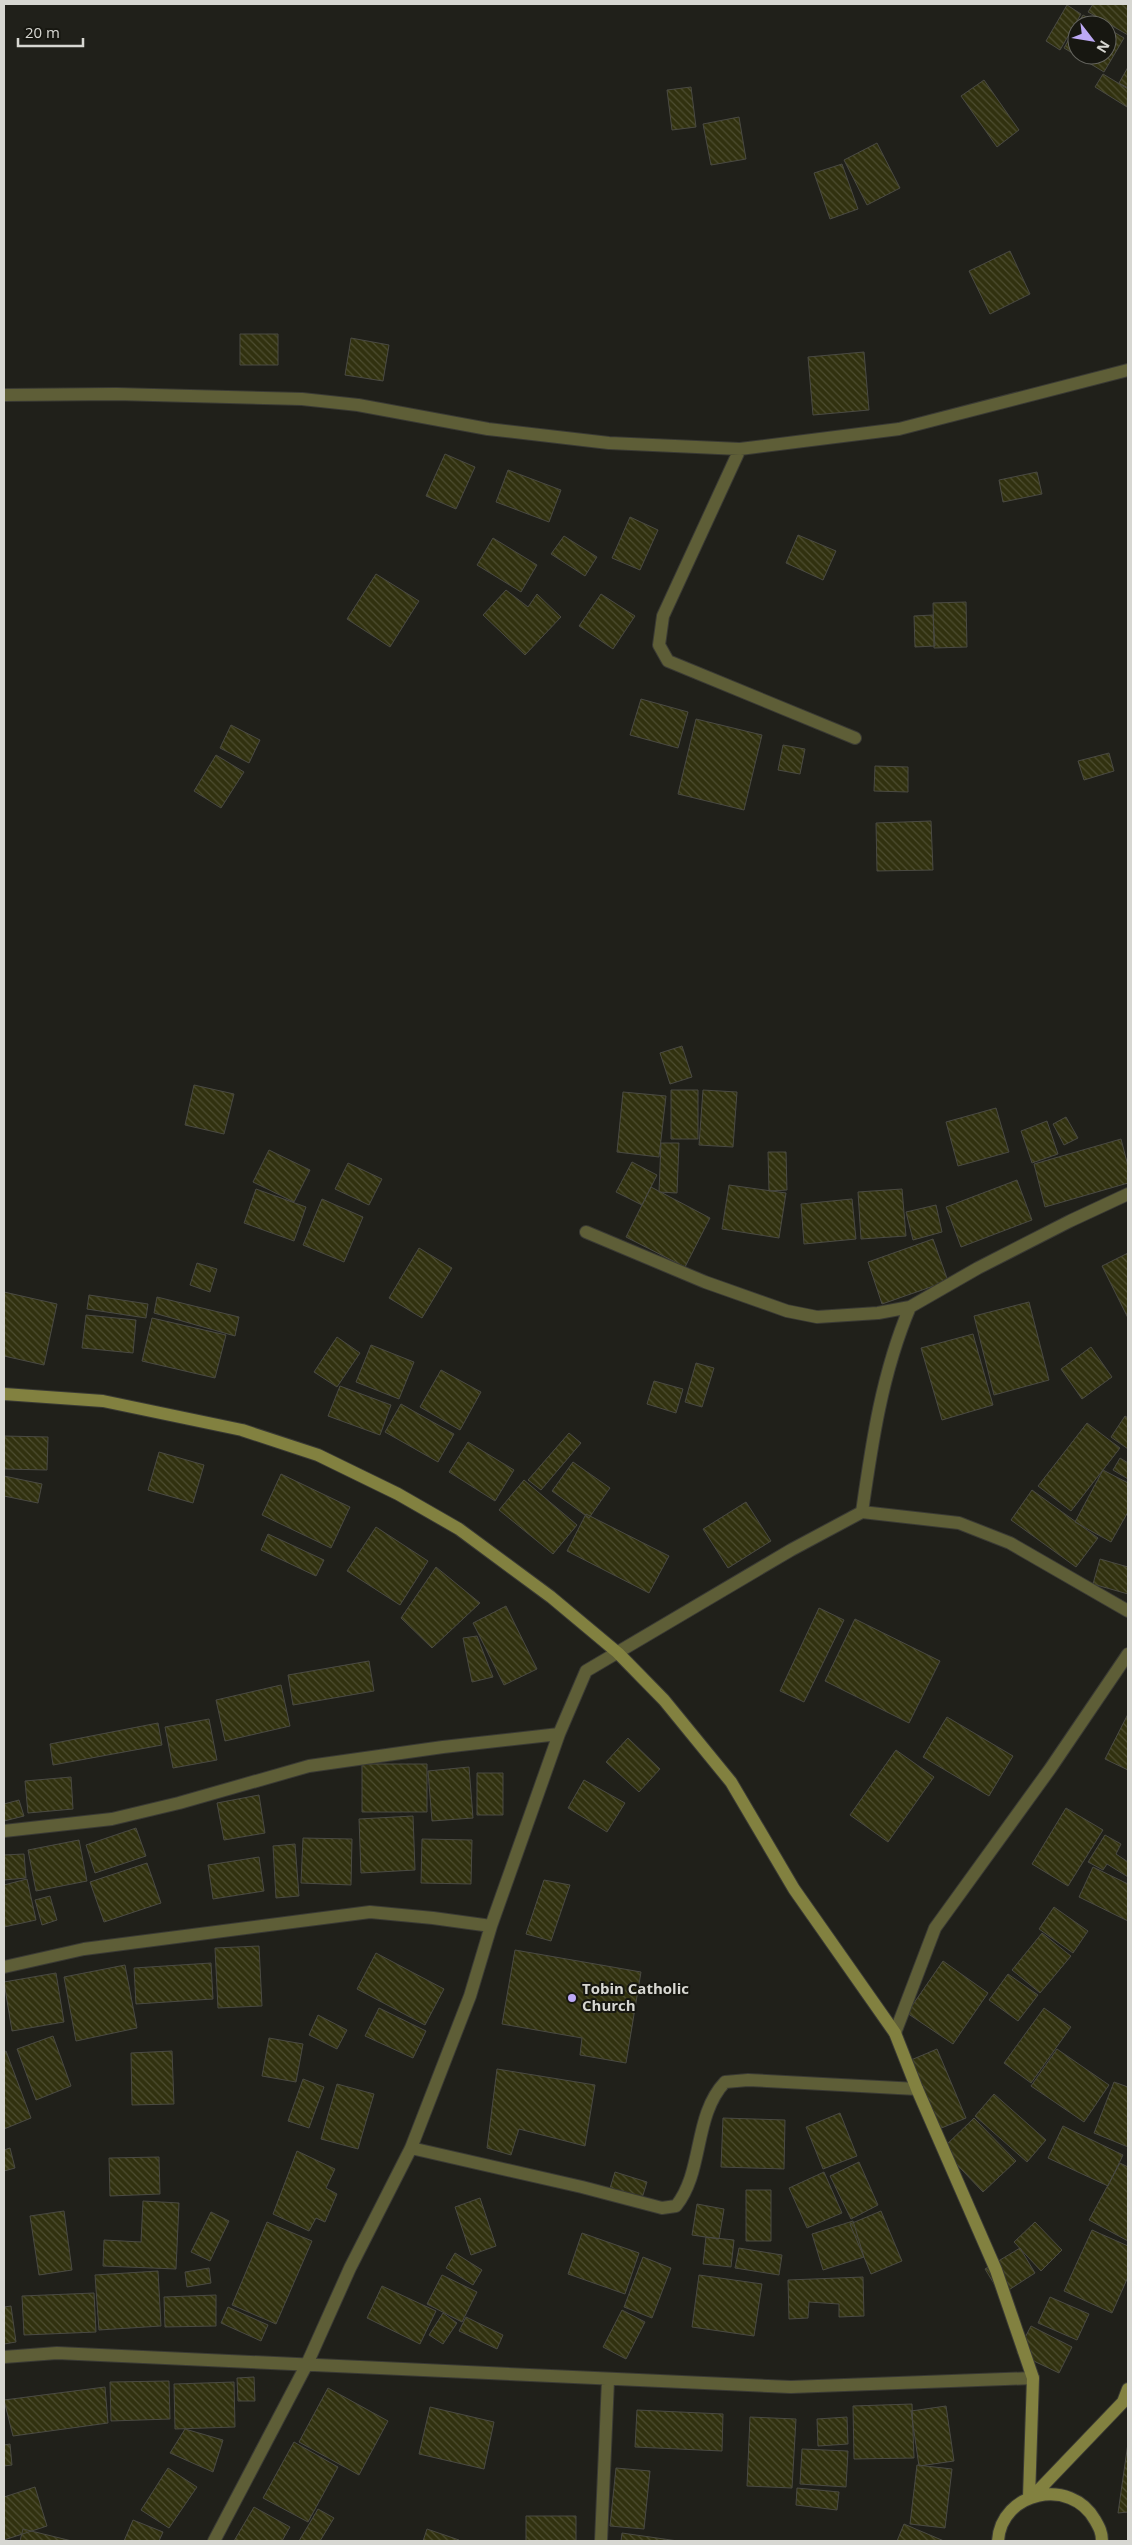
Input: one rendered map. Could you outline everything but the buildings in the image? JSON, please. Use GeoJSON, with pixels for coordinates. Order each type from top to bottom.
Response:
{"type":"FeatureCollection","features":[{"type":"Feature","properties":{"kind":"main road"},"geometry":{"type":"LineString","coordinates":[[4,1394],[103,1401],[242,1430],[318,1455],[398,1494],[459,1529],[551,1597],[618,1653],[664,1700],[731,1782],[794,1889],[895,2033],[916,2089],[996,2270],[1033,2378],[1031,2496]]}},
{"type":"Feature","properties":{"kind":"main road"},"geometry":{"type":"LineString","coordinates":[[998,2541],[1001,2525],[1008,2514],[1017,2504],[1031,2496],[1123,2402],[1128,2389]]}},
{"type":"Feature","properties":{"kind":"main road"},"geometry":{"type":"LineString","coordinates":[[1031,2496],[1063,2494],[1088,2508],[1102,2534],[1102,2541]]}},
{"type":"Feature","properties":{"kind":"street"},"geometry":{"type":"LineString","coordinates":[[4,395],[107,394],[302,399],[358,405],[488,429],[609,443],[740,450],[900,429],[1128,370]]}},
{"type":"Feature","properties":{"kind":"street"},"geometry":{"type":"LineString","coordinates":[[740,450],[663,616],[659,645],[668,661],[856,738]]}},
{"type":"Feature","properties":{"kind":"street"},"geometry":{"type":"LineString","coordinates":[[586,1232],[706,1282],[787,1311],[817,1317],[878,1313],[910,1307],[978,1268],[1128,1194]]}},
{"type":"Feature","properties":{"kind":"street"},"geometry":{"type":"LineString","coordinates":[[862,1512],[873,1439],[888,1368],[910,1307]]}},
{"type":"Feature","properties":{"kind":"street"},"geometry":{"type":"LineString","coordinates":[[214,2541],[307,2364],[350,2268],[411,2148],[470,1996],[491,1926],[559,1734],[586,1671],[791,1550],[862,1512],[959,1523],[1010,1544],[1128,1611]]}},
{"type":"Feature","properties":{"kind":"street"},"geometry":{"type":"LineString","coordinates":[[895,2033],[935,1928],[1050,1769],[1128,1654]]}},
{"type":"Feature","properties":{"kind":"street"},"geometry":{"type":"LineString","coordinates":[[4,1832],[112,1819],[179,1803],[309,1766],[443,1747],[559,1734]]}},
{"type":"Feature","properties":{"kind":"street"},"geometry":{"type":"LineString","coordinates":[[4,1967],[84,1949],[370,1912],[491,1926]]}},
{"type":"Feature","properties":{"kind":"street"},"geometry":{"type":"LineString","coordinates":[[411,2148],[582,2187],[662,2208],[676,2206],[686,2194],[713,2094],[725,2082],[748,2080],[916,2089]]}},
{"type":"Feature","properties":{"kind":"street"},"geometry":{"type":"LineString","coordinates":[[4,2357],[57,2353],[608,2380],[792,2387],[1033,2378]]}},
{"type":"Feature","properties":{"kind":"street"},"geometry":{"type":"LineString","coordinates":[[602,2541],[608,2380]]}},
{"type":"Feature","properties":{"kind":"place","name":"Tobin Catholic Church"},"geometry":{"type":"Point","coordinates":[572,1998]}}]}
